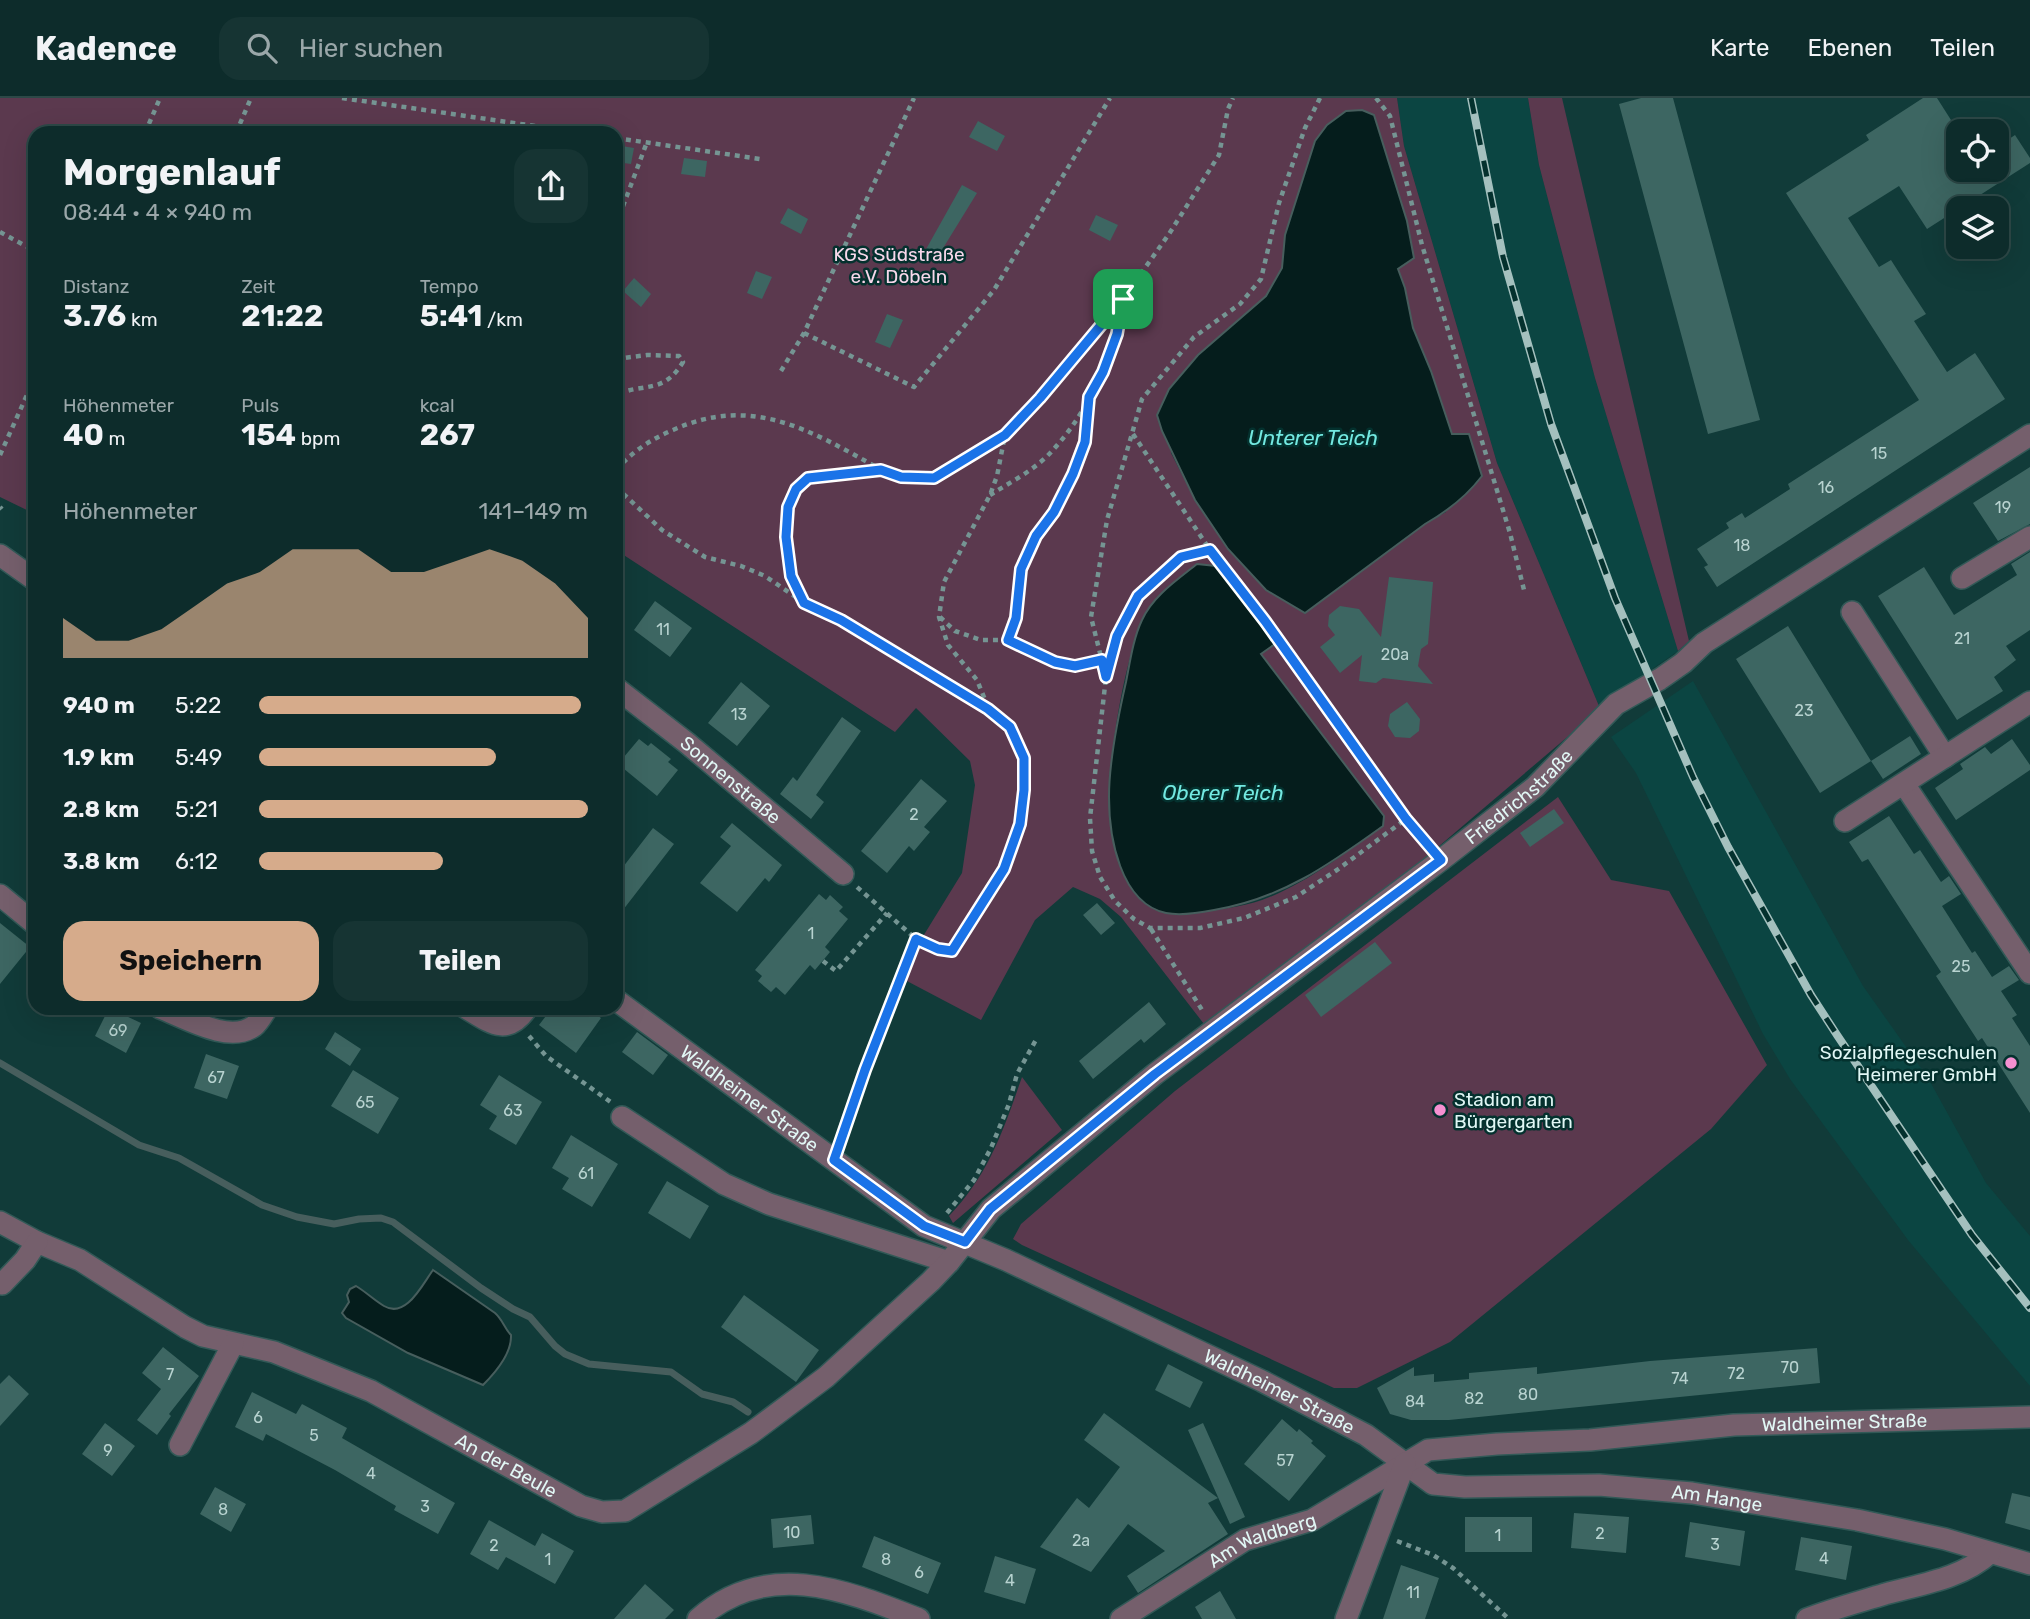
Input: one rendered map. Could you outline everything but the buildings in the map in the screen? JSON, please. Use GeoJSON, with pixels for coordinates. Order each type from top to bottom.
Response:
{"type":"FeatureCollection","features":[{"type":"Feature","properties":{"kind":"street","name":"Friedrichstraße"},"geometry":{"type":"LineString","coordinates":[[965,1242],[990,1209],[1155,1074],[1535,787],[1616,704],[1660,679],[1683,663],[1704,643],[2030,435]]}},
{"type":"Feature","properties":{"kind":"street"},"geometry":{"type":"LineString","coordinates":[[1962,578],[2030,537]]}},
{"type":"Feature","properties":{"kind":"street"},"geometry":{"type":"LineString","coordinates":[[0,555],[28,575]]}},
{"type":"Feature","properties":{"kind":"street"},"geometry":{"type":"LineString","coordinates":[[1852,612],[1945,757]]}},
{"type":"Feature","properties":{"kind":"street","name":"Sonnenstraße"},"geometry":{"type":"LineString","coordinates":[[623,693],[698,752],[843,874]]}},
{"type":"Feature","properties":{"kind":"street"},"geometry":{"type":"LineString","coordinates":[[1845,821],[2030,702]]}},
{"type":"Feature","properties":{"kind":"street"},"geometry":{"type":"LineString","coordinates":[[1904,784],[2030,973]]}},
{"type":"Feature","properties":{"kind":"street"},"geometry":{"type":"LineString","coordinates":[[0,895],[28,918]]}},
{"type":"Feature","properties":{"kind":"street","name":"Waldheimer Straße"},"geometry":{"type":"LineString","coordinates":[[623,1005],[916,1220],[938,1233],[965,1242],[1262,1381],[1366,1435],[1405,1463],[1428,1450],[1590,1440],[1734,1424],[2030,1417]]}},
{"type":"Feature","properties":{"kind":"street"},"geometry":{"type":"LineString","coordinates":[[178,1015],[226,1033],[242,1032],[256,1025],[262,1015]]}},
{"type":"Feature","properties":{"kind":"street"},"geometry":{"type":"LineString","coordinates":[[478,1015],[499,1024],[513,1024],[522,1015]]}},
{"type":"Feature","properties":{"kind":"street"},"geometry":{"type":"LineString","coordinates":[[622,1117],[724,1184],[769,1205],[949,1262]]}},
{"type":"Feature","properties":{"kind":"street","name":"An der Beule"},"geometry":{"type":"LineString","coordinates":[[0,1222],[37,1242],[80,1260],[185,1327],[204,1336],[284,1356],[371,1391],[581,1506],[593,1511],[614,1512],[625,1511],[639,1504],[787,1408],[826,1377],[949,1262],[965,1242]]}},
{"type":"Feature","properties":{"kind":"street"},"geometry":{"type":"LineString","coordinates":[[2,1284],[25,1260],[37,1242]]}},
{"type":"Feature","properties":{"kind":"street"},"geometry":{"type":"LineString","coordinates":[[180,1445],[233,1345]]}},
{"type":"Feature","properties":{"kind":"street"},"geometry":{"type":"LineString","coordinates":[[1346,1619],[1405,1463]]}},
{"type":"Feature","properties":{"kind":"street","name":"Am Hange"},"geometry":{"type":"LineString","coordinates":[[1405,1463],[1433,1484],[1465,1487],[1599,1485],[1692,1493],[1857,1520],[1945,1539],[2030,1564]]}},
{"type":"Feature","properties":{"kind":"street","name":"Am Waldberg"},"geometry":{"type":"LineString","coordinates":[[1121,1619],[1245,1540],[1312,1520],[1405,1463]]}},
{"type":"Feature","properties":{"kind":"street"},"geometry":{"type":"LineString","coordinates":[[1807,1619],[1937,1581],[1977,1565],[1990,1553]]}},
{"type":"Feature","properties":{"kind":"street"},"geometry":{"type":"LineString","coordinates":[[698,1619],[726,1599],[747,1591],[771,1584],[800,1584],[827,1587],[862,1596],[919,1619]]}},
{"type":"Feature","properties":{"kind":"path"},"geometry":{"type":"LineString","coordinates":[[148,126],[160,98]]}},
{"type":"Feature","properties":{"kind":"path"},"geometry":{"type":"LineString","coordinates":[[239,126],[251,98]]}},
{"type":"Feature","properties":{"kind":"path"},"geometry":{"type":"LineString","coordinates":[[342,98],[535,126]]}},
{"type":"Feature","properties":{"kind":"path"},"geometry":{"type":"LineString","coordinates":[[781,371],[804,333],[914,98]]}},
{"type":"Feature","properties":{"kind":"path"},"geometry":{"type":"LineString","coordinates":[[804,333],[914,387],[994,290],[1110,98]]}},
{"type":"Feature","properties":{"kind":"path"},"geometry":{"type":"LineString","coordinates":[[623,463],[635,451],[694,420],[752,414],[795,425],[881,470],[901,477],[934,478],[1005,435],[1040,398],[1123,299],[1169,234],[1219,155],[1228,109],[1233,98]]}},
{"type":"Feature","properties":{"kind":"path"},"geometry":{"type":"LineString","coordinates":[[1106,677],[1091,617],[1107,520],[1142,399],[1194,337],[1240,304],[1261,279],[1279,203],[1305,128],[1321,98]]}},
{"type":"Feature","properties":{"kind":"path"},"geometry":{"type":"LineString","coordinates":[[1376,98],[1390,116],[1422,246],[1510,533],[1525,594]]}},
{"type":"Feature","properties":{"kind":"path"},"geometry":{"type":"LineString","coordinates":[[623,139],[760,159]]}},
{"type":"Feature","properties":{"kind":"path"},"geometry":{"type":"LineString","coordinates":[[623,206],[647,142]]}},
{"type":"Feature","properties":{"kind":"path"},"geometry":{"type":"LineString","coordinates":[[0,232],[28,247]]}},
{"type":"Feature","properties":{"kind":"path"},"geometry":{"type":"LineString","coordinates":[[990,495],[1051,453],[1073,423],[1103,372],[1117,334],[1123,299]]}},
{"type":"Feature","properties":{"kind":"path"},"geometry":{"type":"LineString","coordinates":[[623,358],[647,355],[679,356],[683,362],[676,373],[655,387],[623,394]]}},
{"type":"Feature","properties":{"kind":"path"},"geometry":{"type":"LineString","coordinates":[[0,455],[28,393]]}},
{"type":"Feature","properties":{"kind":"path"},"geometry":{"type":"LineString","coordinates":[[1008,640],[1016,618],[1021,569],[1036,536],[1054,512],[1085,442],[1089,397]]}},
{"type":"Feature","properties":{"kind":"path"},"geometry":{"type":"LineString","coordinates":[[1132,433],[1210,550],[1265,621],[1406,819],[1441,860]]}},
{"type":"Feature","properties":{"kind":"path"},"geometry":{"type":"LineString","coordinates":[[988,709],[978,680],[948,645],[939,617],[944,582],[990,495],[997,476],[1005,435]]}},
{"type":"Feature","properties":{"kind":"path"},"geometry":{"type":"LineString","coordinates":[[804,603],[791,576],[786,537],[788,507],[796,489],[808,478],[881,470]]}},
{"type":"Feature","properties":{"kind":"path"},"geometry":{"type":"LineString","coordinates":[[623,494],[662,530],[694,551],[765,576],[804,603],[841,620],[988,709],[1010,727],[1024,758],[1020,824],[1004,869],[952,951],[938,949],[916,939],[843,874]]}},
{"type":"Feature","properties":{"kind":"path"},"geometry":{"type":"LineString","coordinates":[[1210,550],[1181,557],[1138,596],[1117,636],[1106,677],[1090,818],[1091,850],[1100,877],[1115,901],[1133,919],[1150,928],[1200,928],[1244,918],[1296,897],[1406,819]]}},
{"type":"Feature","properties":{"kind":"path"},"geometry":{"type":"LineString","coordinates":[[939,617],[956,631],[981,640],[1008,640],[1055,662],[1075,666],[1102,660]]}},
{"type":"Feature","properties":{"kind":"path"},"geometry":{"type":"LineString","coordinates":[[823,961],[836,971],[887,913]]}},
{"type":"Feature","properties":{"kind":"path"},"geometry":{"type":"LineString","coordinates":[[1150,928],[1214,1030]]}},
{"type":"Feature","properties":{"kind":"path"},"geometry":{"type":"LineString","coordinates":[[834,1160],[865,1070],[916,939]]}},
{"type":"Feature","properties":{"kind":"path"},"geometry":{"type":"LineString","coordinates":[[523,1015],[540,1051],[618,1107],[622,1117]]}},
{"type":"Feature","properties":{"kind":"path"},"geometry":{"type":"LineString","coordinates":[[938,1233],[946,1214],[974,1180],[1009,1104],[1017,1074],[1037,1038]]}},
{"type":"Feature","properties":{"kind":"path"},"geometry":{"type":"LineString","coordinates":[[1400,1542],[1433,1555],[1453,1568],[1509,1619]]}},
{"type":"Feature","properties":{"kind":"shaded area"},"geometry":{"type":"Polygon","coordinates":[[[1397,98],[1528,98],[1539,165],[1595,378],[1678,651],[1599,706],[1497,463],[1404,146],[1397,98]]]}},
{"type":"Feature","properties":{"kind":"shaded area"},"geometry":{"type":"Polygon","coordinates":[[[1693,681],[1863,986],[1928,1078],[1986,1183],[2030,1236],[2030,1386],[1908,1240],[1790,1079],[1763,1034],[1636,773],[1611,737],[1693,681]]]}},
{"type":"Feature","properties":{"kind":"green space","name":"KGS Südstraße e.V. Döbeln"},"geometry":{"type":"Polygon","coordinates":[[[0,98],[1397,98],[1404,146],[1497,463],[1599,706],[1585,722],[1398,881],[1204,1024],[1121,917],[1100,899],[1073,887],[1035,920],[981,1020],[905,980],[922,938],[962,873],[975,785],[970,761],[916,708],[895,732],[623,555],[623,126],[28,126],[28,511],[0,497],[0,98]],[[1315,141],[1285,235],[1282,268],[1266,296],[1198,355],[1169,389],[1171,453],[1195,500],[1266,590],[1305,613],[1425,524],[1446,512],[1452,434],[1413,328],[1398,268],[1414,257],[1407,221],[1315,141]],[[1150,606],[1133,647],[1116,725],[1110,775],[1109,802],[1115,850],[1198,913],[1262,900],[1278,893],[1325,867],[1383,826],[1261,654],[1275,643],[1150,606]]]}},
{"type":"Feature","properties":{"kind":"green space"},"geometry":{"type":"Polygon","coordinates":[[[1528,98],[1562,98],[1689,641],[1678,651],[1595,378],[1539,165],[1528,98]]]}},
{"type":"Feature","properties":{"kind":"green space","name":"Stadion am Bürgergarten"},"geometry":{"type":"Polygon","coordinates":[[[1558,797],[1611,880],[1669,891],[1767,1065],[1711,1129],[1450,1342],[1357,1388],[1334,1388],[1013,1239],[1021,1224],[1175,1091],[1558,797]]]}},
{"type":"Feature","properties":{"kind":"green space"},"geometry":{"type":"Polygon","coordinates":[[[1022,1077],[1062,1130],[953,1223],[949,1216],[985,1168],[1022,1077]]]}},
{"type":"Feature","properties":{"kind":"water","name":"Unterer Teich"},"geometry":{"type":"Polygon","coordinates":[[[1362,110],[1374,115],[1407,221],[1414,258],[1398,269],[1405,288],[1413,328],[1452,434],[1469,434],[1482,476],[1470,491],[1449,509],[1305,613],[1266,590],[1228,549],[1195,500],[1157,415],[1169,389],[1198,355],[1266,296],[1282,268],[1285,235],[1315,141],[1327,125],[1346,111],[1362,110]]]}},
{"type":"Feature","properties":{"kind":"water","name":"Oberer Teich"},"geometry":{"type":"Polygon","coordinates":[[[1197,564],[1216,566],[1275,644],[1261,654],[1384,816],[1383,826],[1323,867],[1283,889],[1238,905],[1196,913],[1172,914],[1150,907],[1138,896],[1120,866],[1111,831],[1109,783],[1117,725],[1139,627],[1159,596],[1197,564]]]}},
{"type":"Feature","properties":{"kind":"water"},"geometry":{"type":"Polygon","coordinates":[[[433,1270],[495,1313],[511,1335],[506,1355],[483,1385],[408,1353],[346,1318],[342,1313],[349,1302],[347,1295],[350,1289],[356,1286],[384,1306],[399,1308],[413,1298],[433,1270]]]}},
{"type":"Feature","properties":{"kind":"waterway"},"geometry":{"type":"LineString","coordinates":[[0,1063],[139,1145],[179,1158],[262,1205],[297,1217],[334,1224],[381,1218],[393,1222],[481,1288],[530,1317],[565,1354],[589,1364],[671,1372],[702,1394],[733,1402],[748,1412]]}},
{"type":"Feature","properties":{"kind":"railway"},"geometry":{"type":"LineString","coordinates":[[1471,98],[1503,257],[1551,424],[1615,598],[1693,777],[1728,847],[1811,995],[1972,1235],[2030,1308]]}},
{"type":"Feature","properties":{"kind":"place","name":"Sozialpflegeschulen Heimerer GmbH"},"geometry":{"type":"Point","coordinates":[2011,1063]}},
{"type":"Feature","properties":{"kind":"place","name":"Stadion am Bürgergarten"},"geometry":{"type":"Point","coordinates":[1440,1110]}},
{"type":"Feature","properties":{"kind":"route"},"geometry":{"type":"LineString","coordinates":[[1123,299],[1117,334],[1103,372],[1089,397],[1085,442],[1073,474],[1054,512],[1036,536],[1021,569],[1016,618],[1008,640],[1055,662],[1075,666],[1102,660],[1106,677],[1117,636],[1138,596],[1181,557],[1210,550],[1265,621],[1406,819],[1441,860],[1155,1074],[990,1209],[965,1242],[924,1226],[834,1160],[865,1070],[916,939],[938,949],[952,951],[1004,869],[1020,824],[1024,758],[1010,727],[988,709],[841,620],[804,603],[791,576],[786,537],[788,507],[796,489],[808,478],[881,470],[901,477],[934,478],[1005,435],[1040,398],[1123,299]]}}]}
